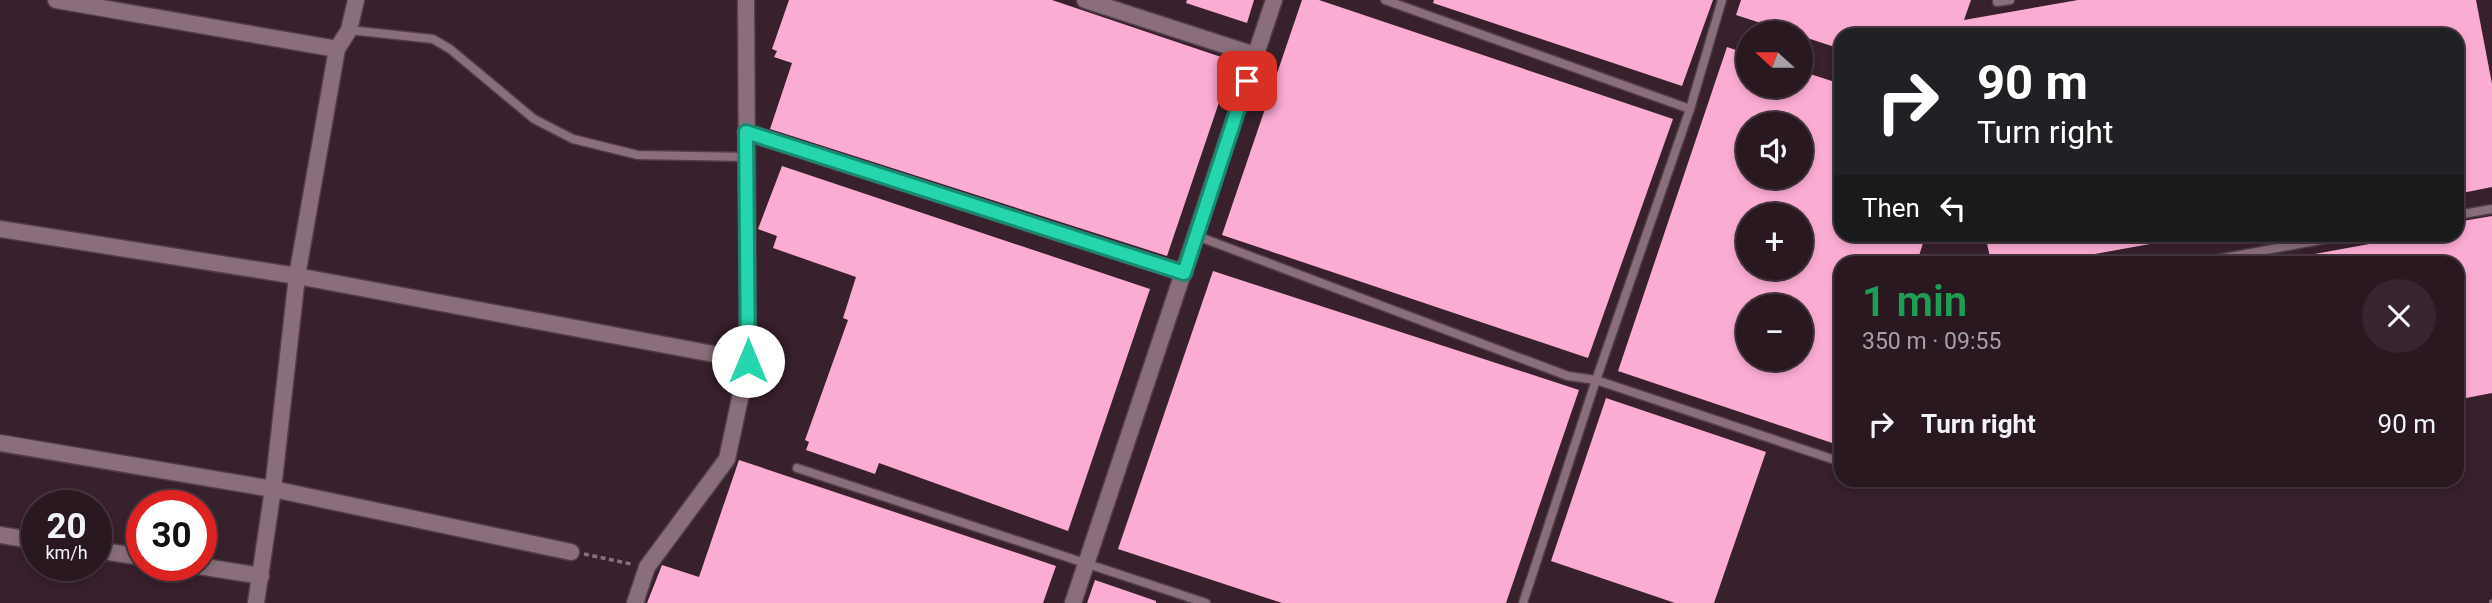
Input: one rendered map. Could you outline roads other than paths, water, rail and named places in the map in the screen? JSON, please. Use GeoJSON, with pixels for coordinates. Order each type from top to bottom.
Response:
{"type":"FeatureCollection","features":[{"type":"Feature","properties":{"kind":"street"},"geometry":{"type":"LineString","coordinates":[[56,0],[337,49]]}},
{"type":"Feature","properties":{"kind":"street"},"geometry":{"type":"LineString","coordinates":[[256,603],[273,489],[297,276],[337,49],[349,30],[356,0]]}},
{"type":"Feature","properties":{"kind":"street"},"geometry":{"type":"LineString","coordinates":[[635,603],[647,567],[727,459],[748,361],[746,0]]}},
{"type":"Feature","properties":{"kind":"street"},"geometry":{"type":"LineString","coordinates":[[1085,0],[1255,55]]}},
{"type":"Feature","properties":{"kind":"street"},"geometry":{"type":"LineString","coordinates":[[1073,603],[1274,0]]}},
{"type":"Feature","properties":{"kind":"street"},"geometry":{"type":"LineString","coordinates":[[746,132],[1184,273]]}},
{"type":"Feature","properties":{"kind":"street"},"geometry":{"type":"LineString","coordinates":[[0,229],[297,276],[735,358]]}},
{"type":"Feature","properties":{"kind":"street"},"geometry":{"type":"LineString","coordinates":[[0,443],[273,489],[572,552]]}},
{"type":"Feature","properties":{"kind":"street"},"geometry":{"type":"LineString","coordinates":[[0,535],[21,538]]}},
{"type":"Feature","properties":{"kind":"street"},"geometry":{"type":"LineString","coordinates":[[217,569],[261,576]]}},
{"type":"Feature","properties":{"kind":"lane"},"geometry":{"type":"LineString","coordinates":[[1385,0],[1690,108]]}},
{"type":"Feature","properties":{"kind":"lane"},"geometry":{"type":"LineString","coordinates":[[1523,603],[1596,380],[1690,108],[1722,0]]}},
{"type":"Feature","properties":{"kind":"lane"},"geometry":{"type":"LineString","coordinates":[[1997,2],[2010,0]]}},
{"type":"Feature","properties":{"kind":"lane"},"geometry":{"type":"LineString","coordinates":[[349,30],[433,39],[450,48],[534,119],[573,138],[638,155],[747,158]]}},
{"type":"Feature","properties":{"kind":"lane"},"geometry":{"type":"LineString","coordinates":[[2464,214],[2492,209]]}},
{"type":"Feature","properties":{"kind":"lane"},"geometry":{"type":"LineString","coordinates":[[1197,236],[1568,376],[1596,380],[1834,460]]}},
{"type":"Feature","properties":{"kind":"lane"},"geometry":{"type":"LineString","coordinates":[[2234,256],[2310,242]]}},
{"type":"Feature","properties":{"kind":"lane"},"geometry":{"type":"LineString","coordinates":[[797,468],[1206,603]]}}]}
